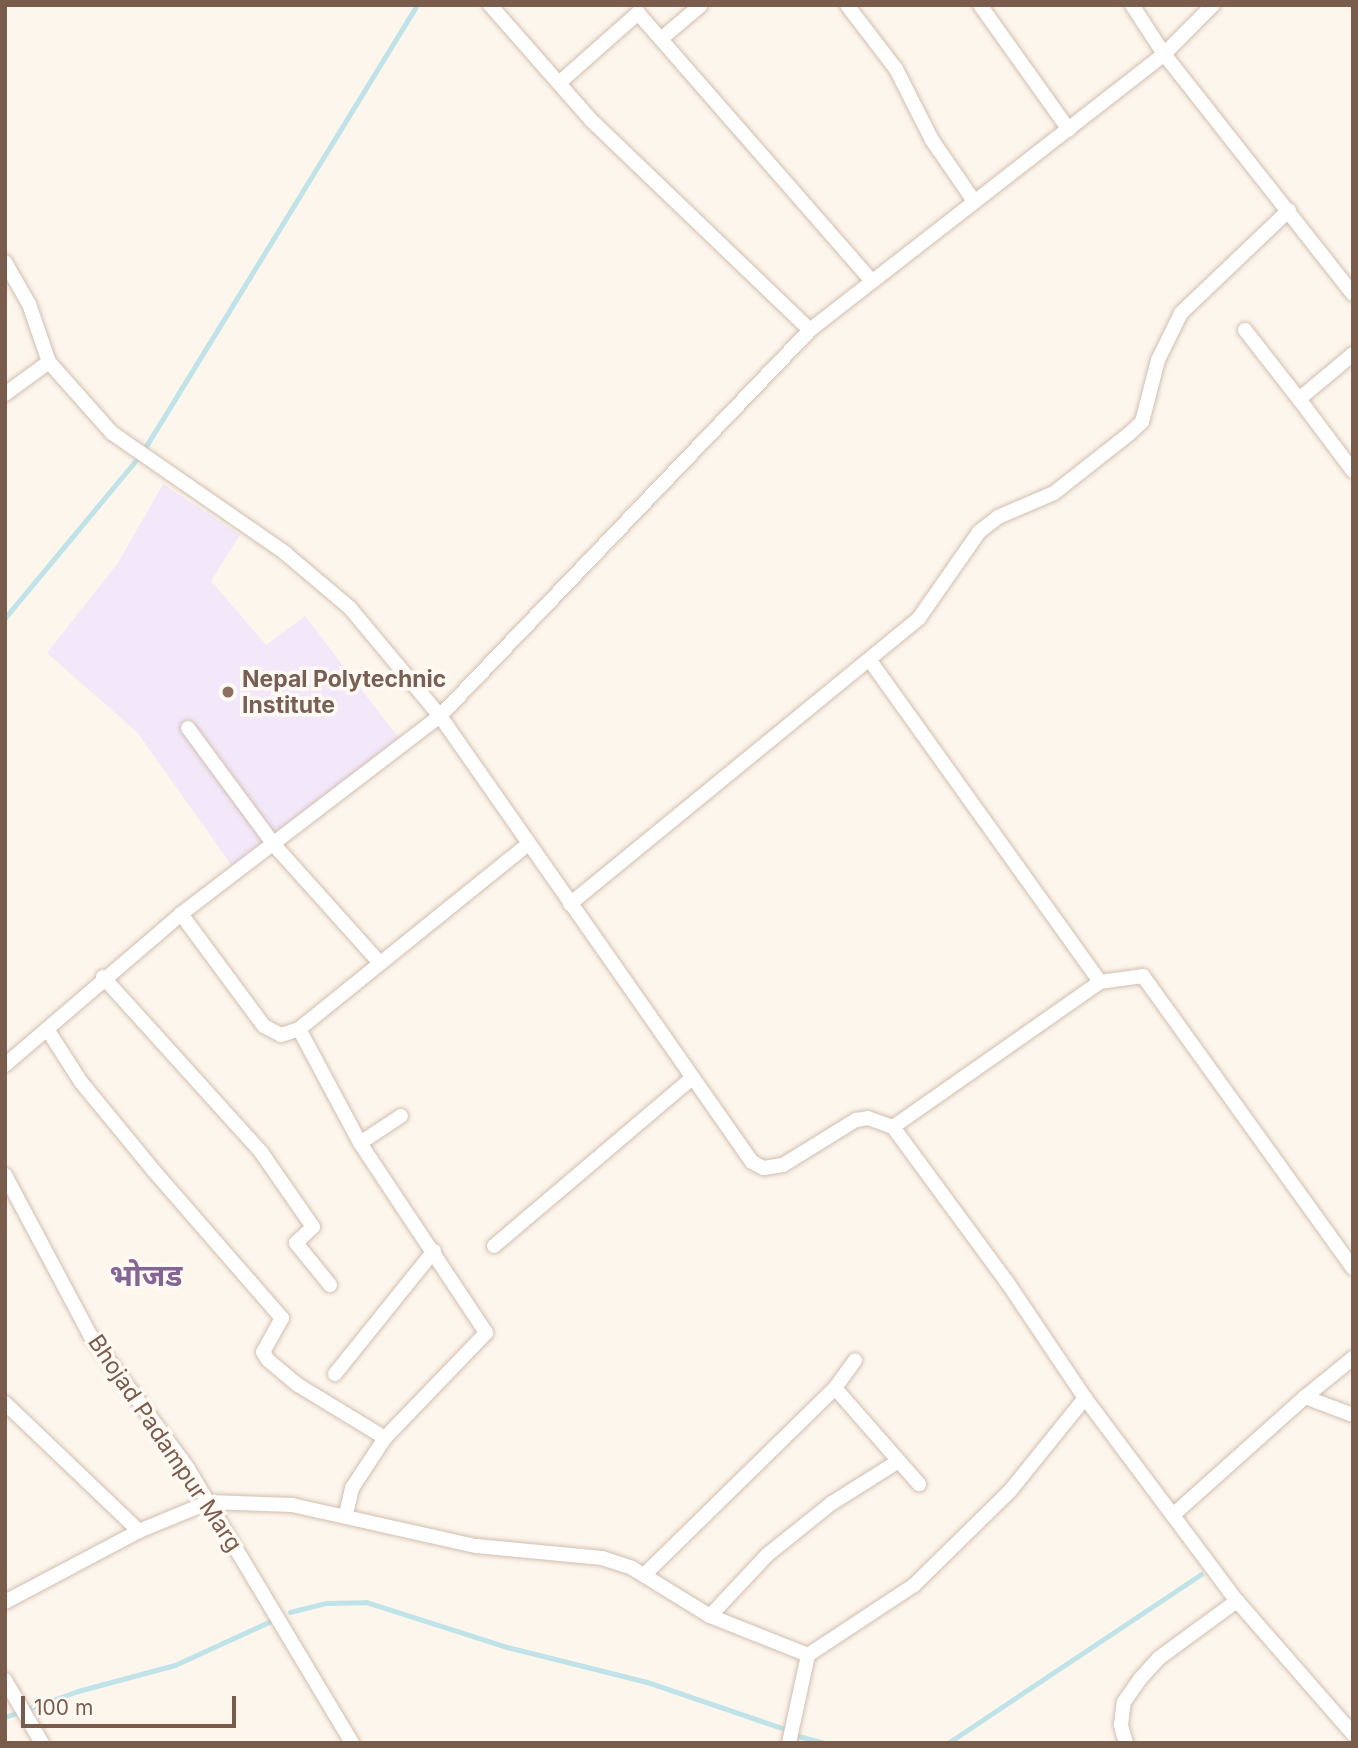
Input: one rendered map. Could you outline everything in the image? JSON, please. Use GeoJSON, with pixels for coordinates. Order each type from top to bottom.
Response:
{"type":"FeatureCollection","features":[{"type":"Feature","properties":{"kind":"street"},"geometry":{"type":"LineString","coordinates":[[490,5],[592,121],[810,330]]}},
{"type":"Feature","properties":{"kind":"street"},"geometry":{"type":"LineString","coordinates":[[661,39],[701,5]]}},
{"type":"Feature","properties":{"kind":"street"},"geometry":{"type":"LineString","coordinates":[[847,5],[896,69],[932,139],[974,201]]}},
{"type":"Feature","properties":{"kind":"street"},"geometry":{"type":"LineString","coordinates":[[980,5],[1069,130]]}},
{"type":"Feature","properties":{"kind":"street"},"geometry":{"type":"LineString","coordinates":[[1132,5],[1164,54],[1353,295]]}},
{"type":"Feature","properties":{"kind":"street"},"geometry":{"type":"LineString","coordinates":[[5,1065],[103,977],[181,914],[275,846],[440,716],[810,330],[1164,54],[1213,5]]}},
{"type":"Feature","properties":{"kind":"street"},"geometry":{"type":"LineString","coordinates":[[559,83],[638,13],[871,280]]}},
{"type":"Feature","properties":{"kind":"street"},"geometry":{"type":"LineString","coordinates":[[570,904],[871,662],[919,618],[979,532],[998,517],[1054,493],[1142,422],[1158,360],[1181,313],[1289,210]]}},
{"type":"Feature","properties":{"kind":"street"},"geometry":{"type":"LineString","coordinates":[[5,262],[29,304],[49,362],[112,433],[285,553],[350,608],[440,716],[742,1150],[764,1168],[783,1166],[856,1121],[868,1118],[893,1127],[1007,1282],[1085,1398],[1237,1601],[1353,1734]]}},
{"type":"Feature","properties":{"kind":"street"},"geometry":{"type":"LineString","coordinates":[[1245,330],[1353,471]]}},
{"type":"Feature","properties":{"kind":"street"},"geometry":{"type":"LineString","coordinates":[[1299,399],[1353,354]]}},
{"type":"Feature","properties":{"kind":"street"},"geometry":{"type":"LineString","coordinates":[[5,394],[49,362]]}},
{"type":"Feature","properties":{"kind":"street"},"geometry":{"type":"LineString","coordinates":[[871,662],[1100,982]]}},
{"type":"Feature","properties":{"kind":"street"},"geometry":{"type":"LineString","coordinates":[[188,728],[275,846],[379,962]]}},
{"type":"Feature","properties":{"kind":"street"},"geometry":{"type":"LineString","coordinates":[[181,914],[264,1026],[281,1035],[299,1030],[379,962],[528,844]]}},
{"type":"Feature","properties":{"kind":"street"},"geometry":{"type":"LineString","coordinates":[[893,1127],[1100,982],[1143,976],[1353,1268]]}},
{"type":"Feature","properties":{"kind":"street"},"geometry":{"type":"LineString","coordinates":[[103,977],[261,1152],[313,1227],[296,1243],[330,1284]]}},
{"type":"Feature","properties":{"kind":"street"},"geometry":{"type":"LineString","coordinates":[[47,1029],[81,1082],[154,1171],[282,1318],[263,1352],[268,1360],[298,1385],[385,1438]]}},
{"type":"Feature","properties":{"kind":"street"},"geometry":{"type":"LineString","coordinates":[[299,1030],[360,1143],[486,1333],[385,1438],[356,1481],[346,1516]]}},
{"type":"Feature","properties":{"kind":"street"},"geometry":{"type":"LineString","coordinates":[[494,1246],[691,1079]]}},
{"type":"Feature","properties":{"kind":"street"},"geometry":{"type":"LineString","coordinates":[[360,1143],[401,1116]]}},
{"type":"Feature","properties":{"kind":"street","name":"Bhojad Padampur Marg"},"geometry":{"type":"LineString","coordinates":[[5,1175],[90,1335],[209,1502],[352,1743]]}},
{"type":"Feature","properties":{"kind":"street"},"geometry":{"type":"LineString","coordinates":[[335,1374],[434,1251]]}},
{"type":"Feature","properties":{"kind":"street"},"geometry":{"type":"LineString","coordinates":[[1173,1515],[1305,1397],[1353,1358]]}},
{"type":"Feature","properties":{"kind":"street"},"geometry":{"type":"LineString","coordinates":[[643,1575],[835,1388],[855,1360]]}},
{"type":"Feature","properties":{"kind":"street"},"geometry":{"type":"LineString","coordinates":[[835,1388],[919,1484]]}},
{"type":"Feature","properties":{"kind":"street"},"geometry":{"type":"LineString","coordinates":[[1305,1397],[1353,1415]]}},
{"type":"Feature","properties":{"kind":"street"},"geometry":{"type":"LineString","coordinates":[[789,1743],[808,1655],[914,1585],[1010,1491],[1085,1398]]}},
{"type":"Feature","properties":{"kind":"street"},"geometry":{"type":"LineString","coordinates":[[5,1403],[139,1531]]}},
{"type":"Feature","properties":{"kind":"street"},"geometry":{"type":"LineString","coordinates":[[710,1615],[767,1555],[832,1503],[897,1462]]}},
{"type":"Feature","properties":{"kind":"street"},"geometry":{"type":"LineString","coordinates":[[7,1599],[139,1531],[209,1502],[292,1504],[476,1546],[602,1558],[643,1575],[710,1615],[808,1655]]}},
{"type":"Feature","properties":{"kind":"street"},"geometry":{"type":"LineString","coordinates":[[1126,1743],[1121,1725],[1124,1702],[1140,1679],[1158,1658],[1237,1601]]}},
{"type":"Feature","properties":{"kind":"street"},"geometry":{"type":"LineString","coordinates":[[5,1680],[42,1743]]}},
{"type":"Feature","properties":{"kind":"shaded area","name":"Nepal Polytechnic Institute"},"geometry":{"type":"Polygon","coordinates":[[[163,484],[240,535],[211,581],[266,645],[305,616],[401,741],[235,870],[137,732],[47,653],[118,563],[163,484]]]}},
{"type":"Feature","properties":{"kind":"waterway"},"geometry":{"type":"LineString","coordinates":[[145,448],[417,5]]}},
{"type":"Feature","properties":{"kind":"waterway"},"geometry":{"type":"LineString","coordinates":[[5,618],[137,459]]}},
{"type":"Feature","properties":{"kind":"waterway"},"geometry":{"type":"LineString","coordinates":[[948,1743],[1201,1574]]}},
{"type":"Feature","properties":{"kind":"waterway"},"geometry":{"type":"LineString","coordinates":[[290,1612],[327,1603],[366,1602],[507,1647],[647,1682],[788,1730]]}},
{"type":"Feature","properties":{"kind":"waterway"},"geometry":{"type":"LineString","coordinates":[[5,1717],[78,1691],[175,1665],[271,1621]]}},
{"type":"Feature","properties":{"kind":"waterway"},"geometry":{"type":"LineString","coordinates":[[795,1735],[824,1743]]}},
{"type":"Feature","properties":{"kind":"place","name":"Nepal Polytechnic Institute"},"geometry":{"type":"Point","coordinates":[228,692]}},
{"type":"Feature","properties":{"kind":"district","name":"भोजड"},"geometry":{"type":"Point","coordinates":[146,1275]}}]}
